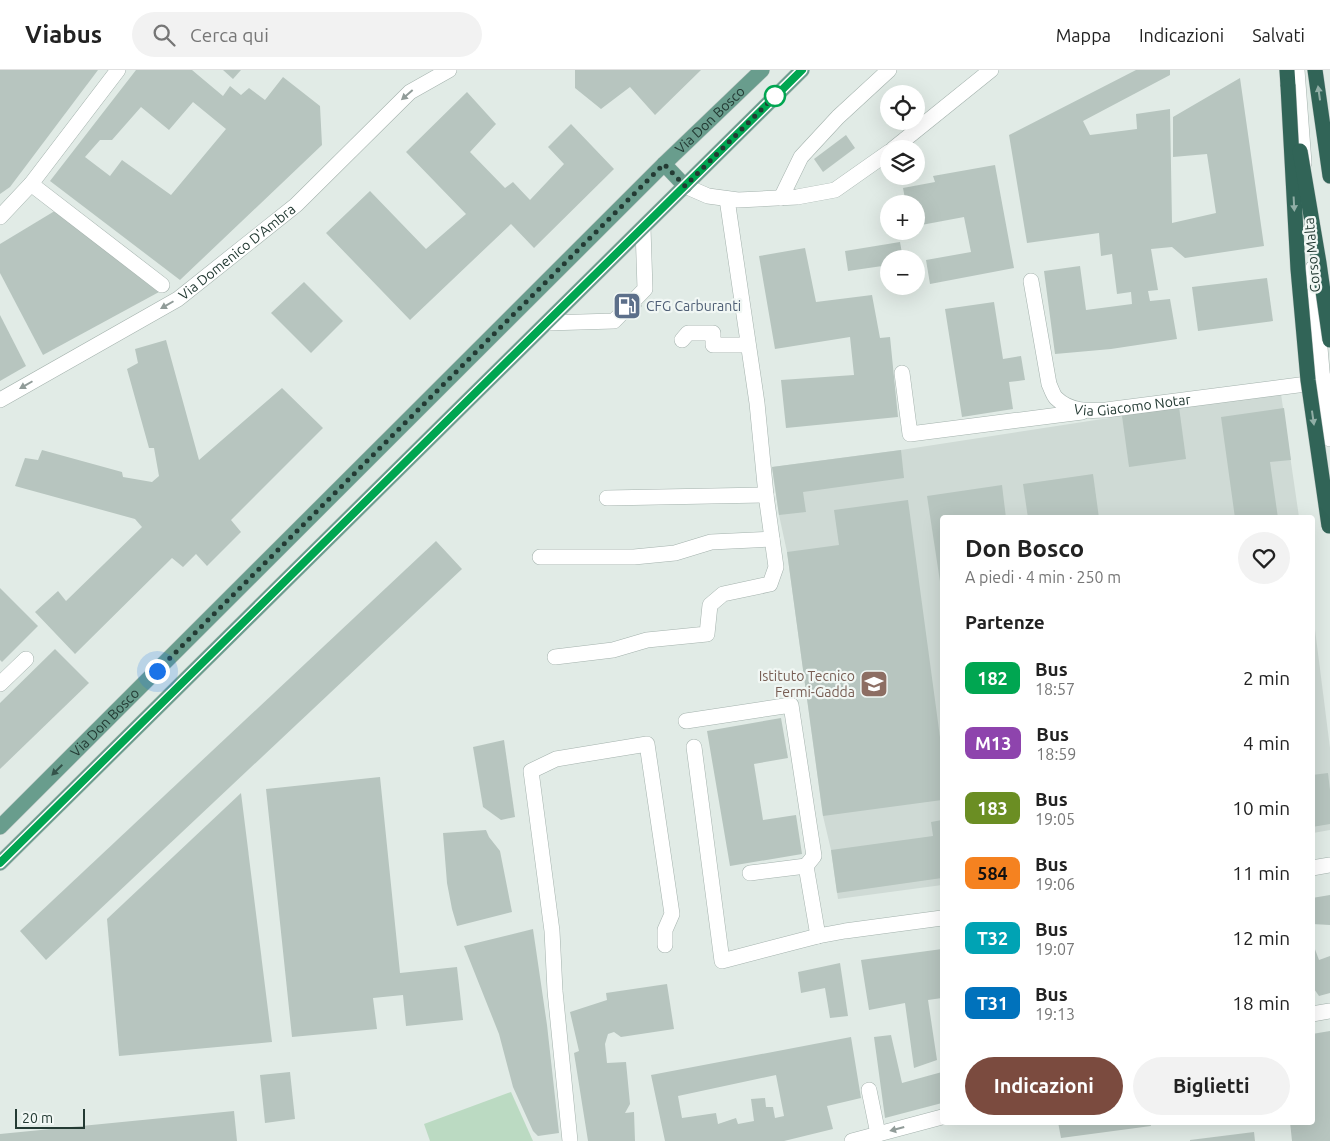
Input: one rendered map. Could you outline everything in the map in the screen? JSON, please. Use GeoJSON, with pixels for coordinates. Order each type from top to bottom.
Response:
{"type":"FeatureCollection","features":[{"type":"Feature","properties":{"kind":"highway"},"geometry":{"type":"LineString","coordinates":[[1287,70],[1298,269],[1308,380],[1330,530]]}},
{"type":"Feature","properties":{"kind":"highway"},"geometry":{"type":"LineString","coordinates":[[1315,71],[1330,176]]}},
{"type":"Feature","properties":{"kind":"highway"},"geometry":{"type":"LineString","coordinates":[[1288,86],[1319,263],[1330,340]]}},
{"type":"Feature","properties":{"kind":"main road","name":"Via Don Bosco"},"geometry":{"type":"LineString","coordinates":[[0,827],[664,164],[762,70]]}},
{"type":"Feature","properties":{"kind":"main road","name":"Via Don Bosco"},"geometry":{"type":"LineString","coordinates":[[0,863],[802,70]]}},
{"type":"Feature","properties":{"kind":"main road"},"geometry":{"type":"LineString","coordinates":[[664,164],[685,186]]}},
{"type":"Feature","properties":{"kind":"street"},"geometry":{"type":"LineString","coordinates":[[0,217],[31,184],[118,70]]}},
{"type":"Feature","properties":{"kind":"street","name":"Via Domenico D'Ambra"},"geometry":{"type":"LineString","coordinates":[[0,400],[178,299],[296,205],[410,92],[449,70]]}},
{"type":"Feature","properties":{"kind":"street"},"geometry":{"type":"LineString","coordinates":[[781,198],[800,157],[838,117],[889,70]]}},
{"type":"Feature","properties":{"kind":"street"},"geometry":{"type":"LineString","coordinates":[[904,140],[991,70]]}},
{"type":"Feature","properties":{"kind":"street","name":"Corso Malta"},"geometry":{"type":"LineString","coordinates":[[1297,70],[1330,439]]}},
{"type":"Feature","properties":{"kind":"street"},"geometry":{"type":"LineString","coordinates":[[685,186],[708,196],[727,199],[797,197],[835,190],[880,158]]}},
{"type":"Feature","properties":{"kind":"street"},"geometry":{"type":"LineString","coordinates":[[31,184],[162,286]]}},
{"type":"Feature","properties":{"kind":"street"},"geometry":{"type":"LineString","coordinates":[[555,657],[613,650],[647,640],[707,634],[710,605],[723,594],[770,584],[776,567],[766,495],[757,403],[727,199]]}},
{"type":"Feature","properties":{"kind":"street"},"geometry":{"type":"LineString","coordinates":[[547,323],[614,321],[644,289],[643,228]]}},
{"type":"Feature","properties":{"kind":"street","name":"Via Giacomo Notar"},"geometry":{"type":"LineString","coordinates":[[1031,281],[1049,384],[1056,398],[1070,407],[1085,411],[1326,382]]}},
{"type":"Feature","properties":{"kind":"street"},"geometry":{"type":"LineString","coordinates":[[682,340],[688,334],[713,334],[713,345],[748,346]]}},
{"type":"Feature","properties":{"kind":"street"},"geometry":{"type":"LineString","coordinates":[[902,373],[910,434],[1085,411]]}},
{"type":"Feature","properties":{"kind":"street"},"geometry":{"type":"LineString","coordinates":[[607,498],[766,495]]}},
{"type":"Feature","properties":{"kind":"street"},"geometry":{"type":"LineString","coordinates":[[540,557],[642,556],[674,553],[711,542],[772,539]]}},
{"type":"Feature","properties":{"kind":"street"},"geometry":{"type":"LineString","coordinates":[[0,684],[26,659]]}},
{"type":"Feature","properties":{"kind":"street"},"geometry":{"type":"LineString","coordinates":[[686,721],[791,705],[814,856],[806,866],[750,873]]}},
{"type":"Feature","properties":{"kind":"street"},"geometry":{"type":"LineString","coordinates":[[570,1141],[555,991],[552,931],[530,771],[556,759],[647,744],[672,914],[665,930],[665,945]]}},
{"type":"Feature","properties":{"kind":"street"},"geometry":{"type":"LineString","coordinates":[[694,747],[722,961],[818,936],[940,918]]}},
{"type":"Feature","properties":{"kind":"street"},"geometry":{"type":"LineString","coordinates":[[1315,868],[1330,865]]}},
{"type":"Feature","properties":{"kind":"street"},"geometry":{"type":"LineString","coordinates":[[806,866],[818,936]]}},
{"type":"Feature","properties":{"kind":"street"},"geometry":{"type":"LineString","coordinates":[[869,1090],[878,1134]]}},
{"type":"Feature","properties":{"kind":"street"},"geometry":{"type":"LineString","coordinates":[[852,1141],[940,1118]]}},
{"type":"Feature","properties":{"kind":"shaded area","name":"Istituto Tecnico Fermi-Gadda"},"geometry":{"type":"Polygon","coordinates":[[[1281,394],[1299,515],[940,515],[940,885],[838,899],[831,850],[823,816],[787,552],[772,467],[901,450],[1281,394]]]}},
{"type":"Feature","properties":{"kind":"shaded area"},"geometry":{"type":"Polygon","coordinates":[[[1315,630],[1330,748],[1330,830],[1315,833],[1315,630]]]}},
{"type":"Feature","properties":{"kind":"green space"},"geometry":{"type":"Polygon","coordinates":[[[511,1092],[533,1141],[430,1141],[424,1124],[511,1092]]]}},
{"type":"Feature","properties":{"kind":"building"},"geometry":{"type":"Polygon","coordinates":[[[0,70],[98,70],[10,187],[0,194],[0,70]]]}},
{"type":"Feature","properties":{"kind":"building"},"geometry":{"type":"Polygon","coordinates":[[[136,70],[192,70],[223,96],[230,86],[241,95],[249,88],[265,100],[283,77],[320,106],[322,145],[180,280],[50,181],[136,70]],[[193,102],[169,130],[141,107],[112,140],[100,140],[85,157],[110,176],[122,160],[171,195],[226,129],[193,102]]]}},
{"type":"Feature","properties":{"kind":"building"},"geometry":{"type":"Polygon","coordinates":[[[223,70],[241,70],[233,79],[223,70]]]}},
{"type":"Feature","properties":{"kind":"building"},"geometry":{"type":"Polygon","coordinates":[[[575,70],[701,70],[655,115],[630,87],[601,109],[575,88],[575,70]]]}},
{"type":"Feature","properties":{"kind":"building"},"geometry":{"type":"Polygon","coordinates":[[[1136,70],[1170,70],[1170,75],[1083,121],[1090,135],[1137,129],[1136,114],[1170,109],[1172,223],[1216,213],[1207,154],[1173,157],[1173,117],[1240,78],[1264,246],[1185,258],[1172,247],[1151,249],[1158,290],[1148,291],[1150,301],[1170,299],[1177,339],[1111,349],[1055,354],[1044,271],[1080,266],[1086,310],[1132,304],[1131,292],[1117,294],[1112,254],[1101,256],[1099,233],[1027,243],[1009,135],[1136,70]]]}},
{"type":"Feature","properties":{"kind":"building"},"geometry":{"type":"Polygon","coordinates":[[[467,92],[496,124],[470,152],[505,188],[513,182],[530,200],[564,164],[548,147],[571,124],[614,169],[534,248],[511,224],[410,320],[326,233],[370,191],[426,249],[466,214],[406,152],[467,92]]]}},
{"type":"Feature","properties":{"kind":"building"},"geometry":{"type":"Polygon","coordinates":[[[846,135],[855,148],[823,172],[814,159],[846,135]]]}},
{"type":"Feature","properties":{"kind":"building"},"geometry":{"type":"Polygon","coordinates":[[[995,165],[1014,268],[930,284],[926,260],[971,252],[964,217],[925,224],[925,195],[904,195],[903,188],[935,182],[933,176],[995,165]]]}},
{"type":"Feature","properties":{"kind":"building"},"geometry":{"type":"Polygon","coordinates":[[[58,209],[159,292],[43,355],[0,273],[0,244],[58,209]]]}},
{"type":"Feature","properties":{"kind":"building"},"geometry":{"type":"Polygon","coordinates":[[[900,242],[901,250],[880,250],[880,266],[848,271],[845,251],[900,242]]]}},
{"type":"Feature","properties":{"kind":"building"},"geometry":{"type":"Polygon","coordinates":[[[805,248],[816,302],[872,295],[880,338],[890,337],[898,417],[786,428],[781,380],[854,375],[850,337],[775,349],[759,256],[805,248]]]}},
{"type":"Feature","properties":{"kind":"building"},"geometry":{"type":"Polygon","coordinates":[[[1267,278],[1273,321],[1198,331],[1192,287],[1267,278]]]}},
{"type":"Feature","properties":{"kind":"building"},"geometry":{"type":"Polygon","coordinates":[[[304,282],[343,321],[311,353],[271,313],[304,282]]]}},
{"type":"Feature","properties":{"kind":"building"},"geometry":{"type":"Polygon","coordinates":[[[629,292],[642,306],[628,320],[615,306],[629,292]]]}},
{"type":"Feature","properties":{"kind":"building"},"geometry":{"type":"Polygon","coordinates":[[[994,302],[1003,359],[1021,356],[1025,380],[1009,382],[1013,409],[962,417],[945,309],[994,302]]]}},
{"type":"Feature","properties":{"kind":"building"},"geometry":{"type":"Polygon","coordinates":[[[0,315],[26,366],[0,381],[0,315]]]}},
{"type":"Feature","properties":{"kind":"building"},"geometry":{"type":"Polygon","coordinates":[[[166,340],[199,460],[282,388],[323,428],[231,520],[241,532],[207,566],[196,554],[183,567],[172,558],[75,654],[35,612],[58,591],[66,601],[142,527],[135,519],[15,486],[25,458],[38,460],[42,450],[122,472],[123,477],[152,482],[159,476],[154,448],[149,448],[127,369],[138,363],[135,349],[166,340]]]}},
{"type":"Feature","properties":{"kind":"building"},"geometry":{"type":"Polygon","coordinates":[[[1179,407],[1186,459],[1129,467],[1122,416],[1179,407]]]}},
{"type":"Feature","properties":{"kind":"building"},"geometry":{"type":"Polygon","coordinates":[[[1284,408],[1291,460],[1270,462],[1278,515],[1235,515],[1221,417],[1284,408]]]}},
{"type":"Feature","properties":{"kind":"building"},"geometry":{"type":"Polygon","coordinates":[[[901,450],[904,478],[803,492],[806,512],[779,515],[772,467],[901,450]]]}},
{"type":"Feature","properties":{"kind":"building"},"geometry":{"type":"Polygon","coordinates":[[[1093,474],[1099,515],[1028,515],[1023,484],[1093,474]]]}},
{"type":"Feature","properties":{"kind":"building"},"geometry":{"type":"Polygon","coordinates":[[[1002,485],[1006,515],[940,515],[940,581],[927,496],[1002,485]]]}},
{"type":"Feature","properties":{"kind":"building"},"geometry":{"type":"Polygon","coordinates":[[[908,500],[940,737],[940,800],[823,816],[787,552],[839,545],[834,510],[908,500]]]}},
{"type":"Feature","properties":{"kind":"building"},"geometry":{"type":"Polygon","coordinates":[[[436,541],[462,569],[46,960],[20,931],[436,541]]]}},
{"type":"Feature","properties":{"kind":"building"},"geometry":{"type":"Polygon","coordinates":[[[0,588],[38,626],[2,662],[0,660],[0,588]]]}},
{"type":"Feature","properties":{"kind":"building"},"geometry":{"type":"Polygon","coordinates":[[[55,649],[89,683],[0,769],[0,703],[55,649]]]}},
{"type":"Feature","properties":{"kind":"building"},"geometry":{"type":"Polygon","coordinates":[[[781,718],[788,758],[754,764],[763,820],[796,815],[802,854],[730,866],[707,731],[781,718]]]}},
{"type":"Feature","properties":{"kind":"building"},"geometry":{"type":"Polygon","coordinates":[[[504,740],[515,817],[501,820],[483,807],[473,747],[504,740]]]}},
{"type":"Feature","properties":{"kind":"building"},"geometry":{"type":"Polygon","coordinates":[[[1328,773],[1330,824],[1315,826],[1315,775],[1328,773]]]}},
{"type":"Feature","properties":{"kind":"building"},"geometry":{"type":"Polygon","coordinates":[[[380,777],[400,973],[457,967],[463,1020],[406,1026],[403,995],[373,998],[377,1029],[292,1037],[266,789],[380,777]]]}},
{"type":"Feature","properties":{"kind":"building"},"geometry":{"type":"Polygon","coordinates":[[[241,793],[272,1042],[119,1056],[107,919],[241,793]]]}},
{"type":"Feature","properties":{"kind":"building"},"geometry":{"type":"Polygon","coordinates":[[[940,820],[940,878],[837,893],[831,850],[933,836],[931,822],[940,820]]]}},
{"type":"Feature","properties":{"kind":"building"},"geometry":{"type":"Polygon","coordinates":[[[486,830],[500,851],[512,912],[457,926],[447,883],[443,833],[486,830]]]}},
{"type":"Feature","properties":{"kind":"building"},"geometry":{"type":"Polygon","coordinates":[[[1330,895],[1330,925],[1315,924],[1315,898],[1330,895]]]}},
{"type":"Feature","properties":{"kind":"building"},"geometry":{"type":"Polygon","coordinates":[[[533,929],[547,1025],[559,1133],[538,1136],[533,1131],[513,1087],[499,1034],[464,946],[533,929]]]}},
{"type":"Feature","properties":{"kind":"building"},"geometry":{"type":"Polygon","coordinates":[[[940,949],[940,998],[928,1000],[937,1060],[914,1068],[905,1003],[869,1010],[861,960],[940,949]]]}},
{"type":"Feature","properties":{"kind":"building"},"geometry":{"type":"Polygon","coordinates":[[[1315,949],[1319,960],[1330,956],[1330,993],[1319,996],[1315,990],[1315,949]]]}},
{"type":"Feature","properties":{"kind":"building"},"geometry":{"type":"Polygon","coordinates":[[[840,963],[848,1016],[830,1018],[825,988],[801,993],[798,972],[840,963]]]}},
{"type":"Feature","properties":{"kind":"building"},"geometry":{"type":"Polygon","coordinates":[[[667,984],[674,1029],[621,1037],[614,1032],[608,1034],[605,1044],[607,1063],[626,1062],[630,1104],[625,1113],[634,1112],[635,1141],[588,1141],[574,1053],[579,1051],[570,1012],[607,1000],[606,993],[667,984]]]}},
{"type":"Feature","properties":{"kind":"building"},"geometry":{"type":"Polygon","coordinates":[[[1330,1031],[1330,1141],[1292,1141],[1290,1125],[1315,1125],[1315,1034],[1330,1031]]]}},
{"type":"Feature","properties":{"kind":"building"},"geometry":{"type":"Polygon","coordinates":[[[891,1035],[902,1083],[940,1073],[940,1104],[885,1118],[874,1037],[891,1035]]]}},
{"type":"Feature","properties":{"kind":"building"},"geometry":{"type":"Polygon","coordinates":[[[851,1037],[861,1098],[827,1106],[833,1129],[784,1141],[665,1141],[651,1075],[851,1037]],[[776,1075],[678,1096],[682,1118],[716,1113],[718,1124],[736,1118],[738,1124],[754,1121],[751,1099],[765,1098],[766,1107],[773,1107],[775,1118],[784,1116],[776,1075]]]}},
{"type":"Feature","properties":{"kind":"building"},"geometry":{"type":"Polygon","coordinates":[[[290,1072],[295,1119],[265,1123],[260,1075],[290,1072]]]}},
{"type":"Feature","properties":{"kind":"building"},"geometry":{"type":"Polygon","coordinates":[[[234,1111],[237,1141],[0,1141],[0,1134],[234,1111]]]}},
{"type":"Feature","properties":{"kind":"building"},"geometry":{"type":"Polygon","coordinates":[[[1059,1125],[1151,1126],[1061,1138],[1059,1125]]]}},
{"type":"Feature","properties":{"kind":"building"},"geometry":{"type":"Polygon","coordinates":[[[1254,1132],[1255,1141],[1190,1141],[1190,1140],[1254,1132]]]}},
{"type":"Feature","properties":{"kind":"bus line","name":"182"},"geometry":{"type":"LineString","coordinates":[[0,863],[802,70]]}},
{"type":"Feature","properties":{"kind":"place","name":"CFG Carburanti"},"geometry":{"type":"Point","coordinates":[627,306]}},
{"type":"Feature","properties":{"kind":"place","name":"Istituto Tecnico Fermi-Gadda"},"geometry":{"type":"Point","coordinates":[874,684]}},
{"type":"Feature","properties":{"kind":"route"},"geometry":{"type":"LineString","coordinates":[[157,671],[664,164],[685,186],[775,96]]}}]}
